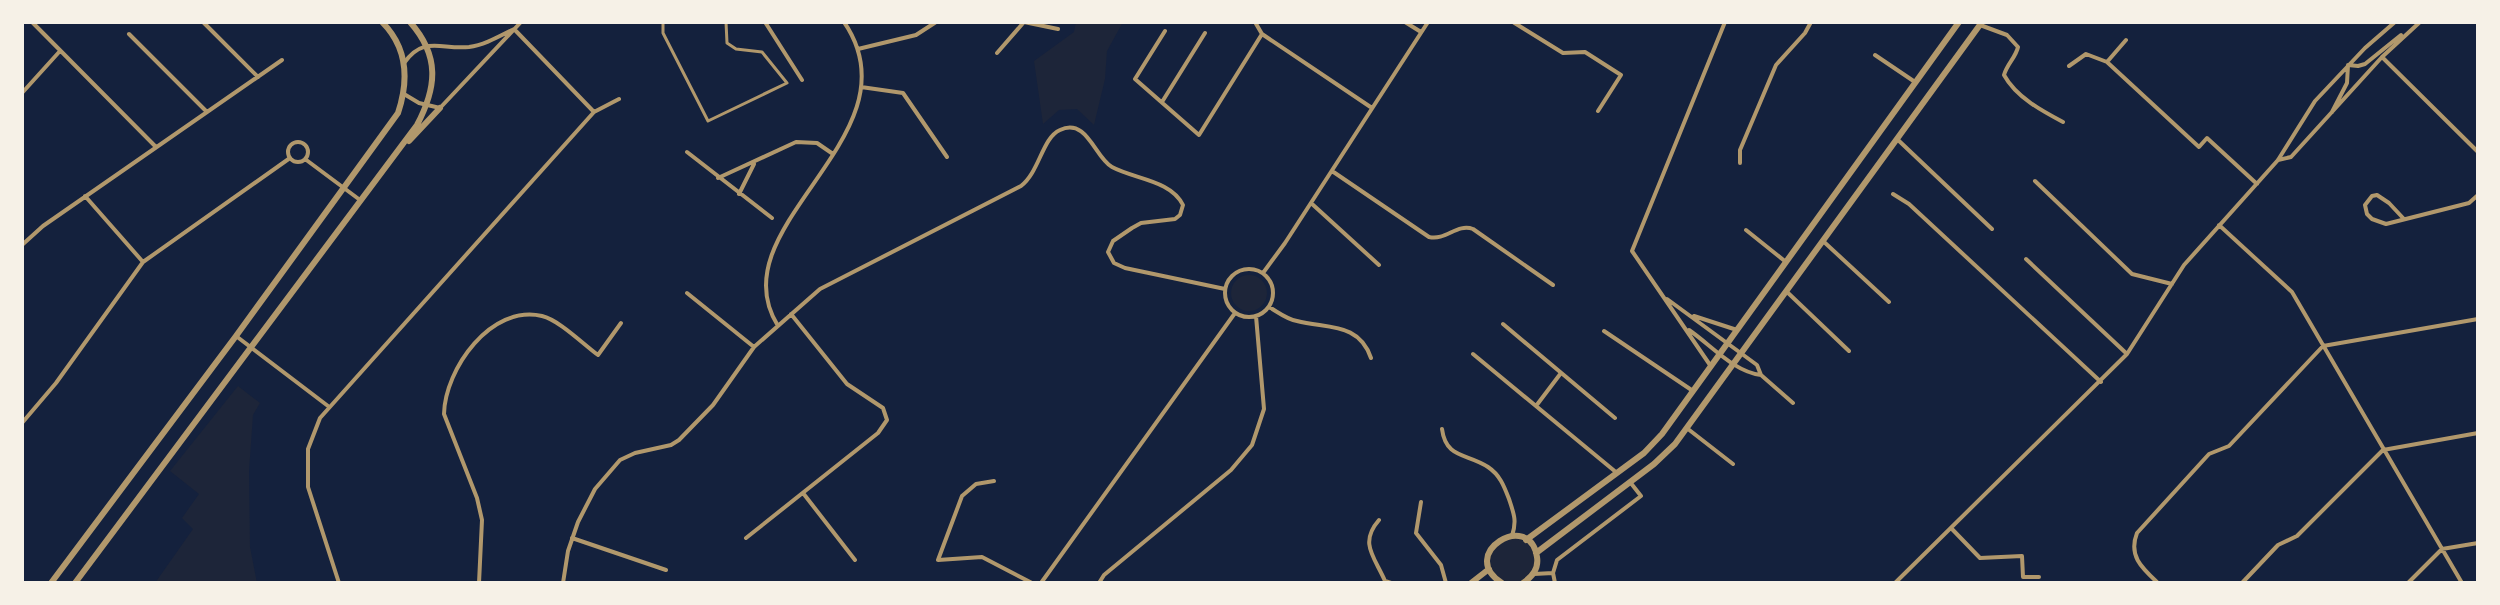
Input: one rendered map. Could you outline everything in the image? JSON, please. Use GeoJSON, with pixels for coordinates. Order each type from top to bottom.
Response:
{"type":"FeatureCollection","features":[{"type":"Feature","properties":{"kind":"street"},"geometry":{"type":"LineString","coordinates":[[32,22],[156,147]]}},
{"type":"Feature","properties":{"kind":"street"},"geometry":{"type":"LineString","coordinates":[[203,22],[258,77]]}},
{"type":"Feature","properties":{"kind":"street"},"geometry":{"type":"LineString","coordinates":[[51,583],[390,127],[404,94],[404,63],[399,43],[382,22]]}},
{"type":"Feature","properties":{"kind":"street"},"geometry":{"type":"LineString","coordinates":[[75,583],[417,125],[432,93],[433,75],[431,57],[421,35],[410,22]]}},
{"type":"Feature","properties":{"kind":"street"},"geometry":{"type":"LineString","coordinates":[[387,165],[521,22]]}},
{"type":"Feature","properties":{"kind":"street"},"geometry":{"type":"LineString","coordinates":[[663,22],[663,33],[708,121],[787,83],[762,52],[736,49],[727,43],[726,22]]}},
{"type":"Feature","properties":{"kind":"street"},"geometry":{"type":"LineString","coordinates":[[765,22],[802,80]]}},
{"type":"Feature","properties":{"kind":"street"},"geometry":{"type":"LineString","coordinates":[[778,326],[771,315],[766,296],[770,259],[779,239],[848,130],[858,106],[861,87],[858,49],[844,22]]}},
{"type":"Feature","properties":{"kind":"street"},"geometry":{"type":"LineString","coordinates":[[858,49],[916,35],[936,22]]}},
{"type":"Feature","properties":{"kind":"street"},"geometry":{"type":"LineString","coordinates":[[997,53],[1024,22],[1058,29]]}},
{"type":"Feature","properties":{"kind":"street"},"geometry":{"type":"LineString","coordinates":[[1255,22],[1262,34],[1372,108]]}},
{"type":"Feature","properties":{"kind":"street"},"geometry":{"type":"LineString","coordinates":[[1405,22],[1421,32]]}},
{"type":"Feature","properties":{"kind":"street"},"geometry":{"type":"LineString","coordinates":[[1263,273],[1428,22]]}},
{"type":"Feature","properties":{"kind":"street"},"geometry":{"type":"LineString","coordinates":[[1513,22],[1563,53],[1585,52],[1621,75],[1598,111]]}},
{"type":"Feature","properties":{"kind":"street"},"geometry":{"type":"LineString","coordinates":[[1711,366],[1632,251],[1725,22]]}},
{"type":"Feature","properties":{"kind":"street"},"geometry":{"type":"LineString","coordinates":[[1740,163],[1740,150],[1776,65],[1811,22]]}},
{"type":"Feature","properties":{"kind":"street"},"geometry":{"type":"LineString","coordinates":[[1526,540],[1653,445],[1959,22]]}},
{"type":"Feature","properties":{"kind":"street"},"geometry":{"type":"LineString","coordinates":[[1895,583],[2127,354],[2184,265],[2278,160],[2315,101],[2348,65],[2395,22]]}},
{"type":"Feature","properties":{"kind":"street"},"geometry":{"type":"LineString","coordinates":[[2278,160],[2291,157],[2382,57],[2420,22]]}},
{"type":"Feature","properties":{"kind":"street"},"geometry":{"type":"LineString","coordinates":[[1536,553],[1666,455],[1981,23],[2007,35],[2018,47],[2004,75],[2008,81],[2037,108],[2063,122]]}},
{"type":"Feature","properties":{"kind":"street"},"geometry":{"type":"LineString","coordinates":[[404,63],[411,54],[426,46],[472,47],[514,29]]}},
{"type":"Feature","properties":{"kind":"street"},"geometry":{"type":"LineString","coordinates":[[514,29],[594,112]]}},
{"type":"Feature","properties":{"kind":"street"},"geometry":{"type":"LineString","coordinates":[[2348,65],[2365,64],[2410,30]]}},
{"type":"Feature","properties":{"kind":"street"},"geometry":{"type":"LineString","coordinates":[[1165,31],[1135,79],[1199,135],[1262,34]]}},
{"type":"Feature","properties":{"kind":"street"},"geometry":{"type":"LineString","coordinates":[[1161,102],[1205,33]]}},
{"type":"Feature","properties":{"kind":"street"},"geometry":{"type":"LineString","coordinates":[[129,34],[207,112]]}},
{"type":"Feature","properties":{"kind":"street"},"geometry":{"type":"LineString","coordinates":[[2107,62],[2126,40]]}},
{"type":"Feature","properties":{"kind":"street"},"geometry":{"type":"LineString","coordinates":[[22,93],[60,51]]}},
{"type":"Feature","properties":{"kind":"street"},"geometry":{"type":"LineString","coordinates":[[2069,66],[2086,54],[2107,62],[2199,147],[2207,138],[2257,184]]}},
{"type":"Feature","properties":{"kind":"street"},"geometry":{"type":"LineString","coordinates":[[1875,55],[1915,82]]}},
{"type":"Feature","properties":{"kind":"street"},"geometry":{"type":"LineString","coordinates":[[2382,57],[2478,152]]}},
{"type":"Feature","properties":{"kind":"street"},"geometry":{"type":"LineString","coordinates":[[22,245],[85,196],[282,60]]}},
{"type":"Feature","properties":{"kind":"street"},"geometry":{"type":"LineString","coordinates":[[2331,114],[2347,83],[2348,65]]}},
{"type":"Feature","properties":{"kind":"street"},"geometry":{"type":"LineString","coordinates":[[861,87],[903,93],[947,157]]}},
{"type":"Feature","properties":{"kind":"street"},"geometry":{"type":"LineString","coordinates":[[404,94],[427,106],[440,108]]}},
{"type":"Feature","properties":{"kind":"street"},"geometry":{"type":"LineString","coordinates":[[339,583],[311,498],[306,470],[311,439],[320,418],[594,112],[619,99]]}},
{"type":"Feature","properties":{"kind":"street"},"geometry":{"type":"LineString","coordinates":[[563,583],[572,538],[595,489],[620,460],[679,440],[713,405],[754,347],[820,289],[1021,186],[1033,174],[1051,137],[1066,128],[1078,130],[1086,136],[1110,166],[1172,191],[1183,205],[1175,219],[1141,223],[1113,241],[1108,252],[1114,263],[1225,289]]}},
{"type":"Feature","properties":{"kind":"street"},"geometry":{"type":"LineString","coordinates":[[1897,139],[1992,229]]}},
{"type":"Feature","properties":{"kind":"street"},"geometry":{"type":"LineString","coordinates":[[301,142],[308,149],[305,159],[298,162],[290,158],[291,144],[301,142]]}},
{"type":"Feature","properties":{"kind":"street"},"geometry":{"type":"LineString","coordinates":[[718,178],[796,142],[817,143],[833,154]]}},
{"type":"Feature","properties":{"kind":"street"},"geometry":{"type":"LineString","coordinates":[[687,152],[772,218]]}},
{"type":"Feature","properties":{"kind":"street"},"geometry":{"type":"LineString","coordinates":[[22,423],[56,383],[143,262],[290,158]]}},
{"type":"Feature","properties":{"kind":"street"},"geometry":{"type":"LineString","coordinates":[[305,159],[360,200]]}},
{"type":"Feature","properties":{"kind":"street"},"geometry":{"type":"LineString","coordinates":[[739,194],[756,161]]}},
{"type":"Feature","properties":{"kind":"street"},"geometry":{"type":"LineString","coordinates":[[1332,171],[1429,237],[1437,239],[1467,226],[1553,285]]}},
{"type":"Feature","properties":{"kind":"street"},"geometry":{"type":"LineString","coordinates":[[2035,181],[2132,274],[2172,284]]}},
{"type":"Feature","properties":{"kind":"street"},"geometry":{"type":"LineString","coordinates":[[1893,194],[1909,204],[2101,382]]}},
{"type":"Feature","properties":{"kind":"street"},"geometry":{"type":"LineString","coordinates":[[2403,218],[2377,195],[2368,199],[2365,205],[2367,214],[2386,224],[2469,203],[2478,195]]}},
{"type":"Feature","properties":{"kind":"street"},"geometry":{"type":"LineString","coordinates":[[85,196],[143,262]]}},
{"type":"Feature","properties":{"kind":"street"},"geometry":{"type":"LineString","coordinates":[[1311,203],[1379,265]]}},
{"type":"Feature","properties":{"kind":"street"},"geometry":{"type":"LineString","coordinates":[[2219,225],[2292,292],[2462,583]]}},
{"type":"Feature","properties":{"kind":"street"},"geometry":{"type":"LineString","coordinates":[[1746,230],[1786,262]]}},
{"type":"Feature","properties":{"kind":"street"},"geometry":{"type":"LineString","coordinates":[[1822,241],[1889,302]]}},
{"type":"Feature","properties":{"kind":"street"},"geometry":{"type":"LineString","coordinates":[[2026,259],[2127,354]]}},
{"type":"Feature","properties":{"kind":"street"},"geometry":{"type":"LineString","coordinates":[[1248,269],[1263,273],[1273,292],[1269,307],[1256,316],[1235,313],[1227,303],[1225,289],[1228,281],[1240,271],[1248,269]]}},
{"type":"Feature","properties":{"kind":"street"},"geometry":{"type":"LineString","coordinates":[[1786,291],[1849,351]]}},
{"type":"Feature","properties":{"kind":"street"},"geometry":{"type":"LineString","coordinates":[[687,293],[754,347]]}},
{"type":"Feature","properties":{"kind":"street"},"geometry":{"type":"LineString","coordinates":[[1665,298],[1742,352],[1757,365],[1761,375],[1793,403]]}},
{"type":"Feature","properties":{"kind":"street"},"geometry":{"type":"LineString","coordinates":[[1269,307],[1298,322],[1329,326],[1350,333],[1362,340],[1371,358]]}},
{"type":"Feature","properties":{"kind":"street"},"geometry":{"type":"LineString","coordinates":[[1041,583],[1235,313]]}},
{"type":"Feature","properties":{"kind":"street"},"geometry":{"type":"LineString","coordinates":[[746,538],[878,433],[887,420],[883,408],[847,384],[791,314]]}},
{"type":"Feature","properties":{"kind":"street"},"geometry":{"type":"LineString","coordinates":[[1689,314],[1737,330]]}},
{"type":"Feature","properties":{"kind":"street"},"geometry":{"type":"LineString","coordinates":[[479,583],[482,520],[477,498],[444,414],[444,404],[456,370],[467,351],[489,330],[510,318],[525,315],[550,319],[598,355],[621,323]]}},
{"type":"Feature","properties":{"kind":"street"},"geometry":{"type":"LineString","coordinates":[[1099,583],[1104,575],[1231,470],[1252,445],[1264,409],[1256,316]]}},
{"type":"Feature","properties":{"kind":"street"},"geometry":{"type":"LineString","coordinates":[[2158,583],[2137,562],[2133,542],[2137,533],[2209,454],[2229,446],[2323,346],[2478,319]]}},
{"type":"Feature","properties":{"kind":"street"},"geometry":{"type":"LineString","coordinates":[[1503,324],[1615,418]]}},
{"type":"Feature","properties":{"kind":"street"},"geometry":{"type":"LineString","coordinates":[[1684,327],[1733,363],[1751,374],[1761,375]]}},
{"type":"Feature","properties":{"kind":"street"},"geometry":{"type":"LineString","coordinates":[[1604,331],[1693,391]]}},
{"type":"Feature","properties":{"kind":"street"},"geometry":{"type":"LineString","coordinates":[[236,336],[328,406]]}},
{"type":"Feature","properties":{"kind":"street"},"geometry":{"type":"LineString","coordinates":[[1473,354],[1617,473]]}},
{"type":"Feature","properties":{"kind":"street"},"geometry":{"type":"LineString","coordinates":[[1536,406],[1561,373]]}},
{"type":"Feature","properties":{"kind":"street"},"geometry":{"type":"LineString","coordinates":[[1687,428],[1733,464]]}},
{"type":"Feature","properties":{"kind":"street"},"geometry":{"type":"LineString","coordinates":[[1442,429],[1444,443],[1449,449],[1497,474],[1517,520],[1512,536]]}},
{"type":"Feature","properties":{"kind":"street"},"geometry":{"type":"LineString","coordinates":[[2242,583],[2278,545],[2297,536],[2383,450],[2478,433]]}},
{"type":"Feature","properties":{"kind":"street"},"geometry":{"type":"LineString","coordinates":[[994,481],[976,484],[962,496],[938,560],[982,557],[1032,583]]}},
{"type":"Feature","properties":{"kind":"street"},"geometry":{"type":"LineString","coordinates":[[1555,583],[1553,573],[1557,560],[1641,496],[1630,482]]}},
{"type":"Feature","properties":{"kind":"street"},"geometry":{"type":"LineString","coordinates":[[803,493],[855,560]]}},
{"type":"Feature","properties":{"kind":"street"},"geometry":{"type":"LineString","coordinates":[[1421,502],[1416,533],[1441,565],[1446,583]]}},
{"type":"Feature","properties":{"kind":"street"},"geometry":{"type":"LineString","coordinates":[[1379,520],[1369,531],[1368,543],[1385,581],[1391,583]]}},
{"type":"Feature","properties":{"kind":"street"},"geometry":{"type":"LineString","coordinates":[[1951,528],[1980,558],[2022,556],[2023,577],[2039,577]]}},
{"type":"Feature","properties":{"kind":"street"},"geometry":{"type":"LineString","coordinates":[[1500,583],[1489,569],[1489,554],[1504,537],[1526,540],[1536,553],[1534,574]]}},
{"type":"Feature","properties":{"kind":"street"},"geometry":{"type":"LineString","coordinates":[[572,538],[666,570]]}},
{"type":"Feature","properties":{"kind":"street"},"geometry":{"type":"LineString","coordinates":[[2408,583],[2442,549],[2478,543]]}},
{"type":"Feature","properties":{"kind":"street"},"geometry":{"type":"LineString","coordinates":[[1471,583],[1489,569]]}},
{"type":"Feature","properties":{"kind":"street"},"geometry":{"type":"LineString","coordinates":[[1523,583],[1534,574],[1553,573]]}},
{"type":"Feature","properties":{"kind":"shaded area"},"geometry":{"type":"Polygon","coordinates":[[[1076,22],[1123,22],[1107,51],[1105,79],[1094,125],[1077,109],[1059,110],[1043,124],[1034,61],[1074,32],[1076,22]]]}},
{"type":"Feature","properties":{"kind":"shaded area"},"geometry":{"type":"Polygon","coordinates":[[[1249,275],[1261,281],[1267,293],[1261,305],[1249,311],[1237,305],[1231,293],[1237,281],[1249,275]]]}},
{"type":"Feature","properties":{"kind":"shaded area"},"geometry":{"type":"Polygon","coordinates":[[[238,386],[260,403],[253,415],[249,471],[250,547],[257,583],[155,583],[193,529],[182,518],[199,494],[170,471],[238,386]]]}},
{"type":"Feature","properties":{"kind":"shaded area"},"geometry":{"type":"Polygon","coordinates":[[[1512,538],[1528,545],[1535,561],[1528,577],[1512,584],[1496,577],[1489,561],[1496,545],[1512,538]]]}}]}
